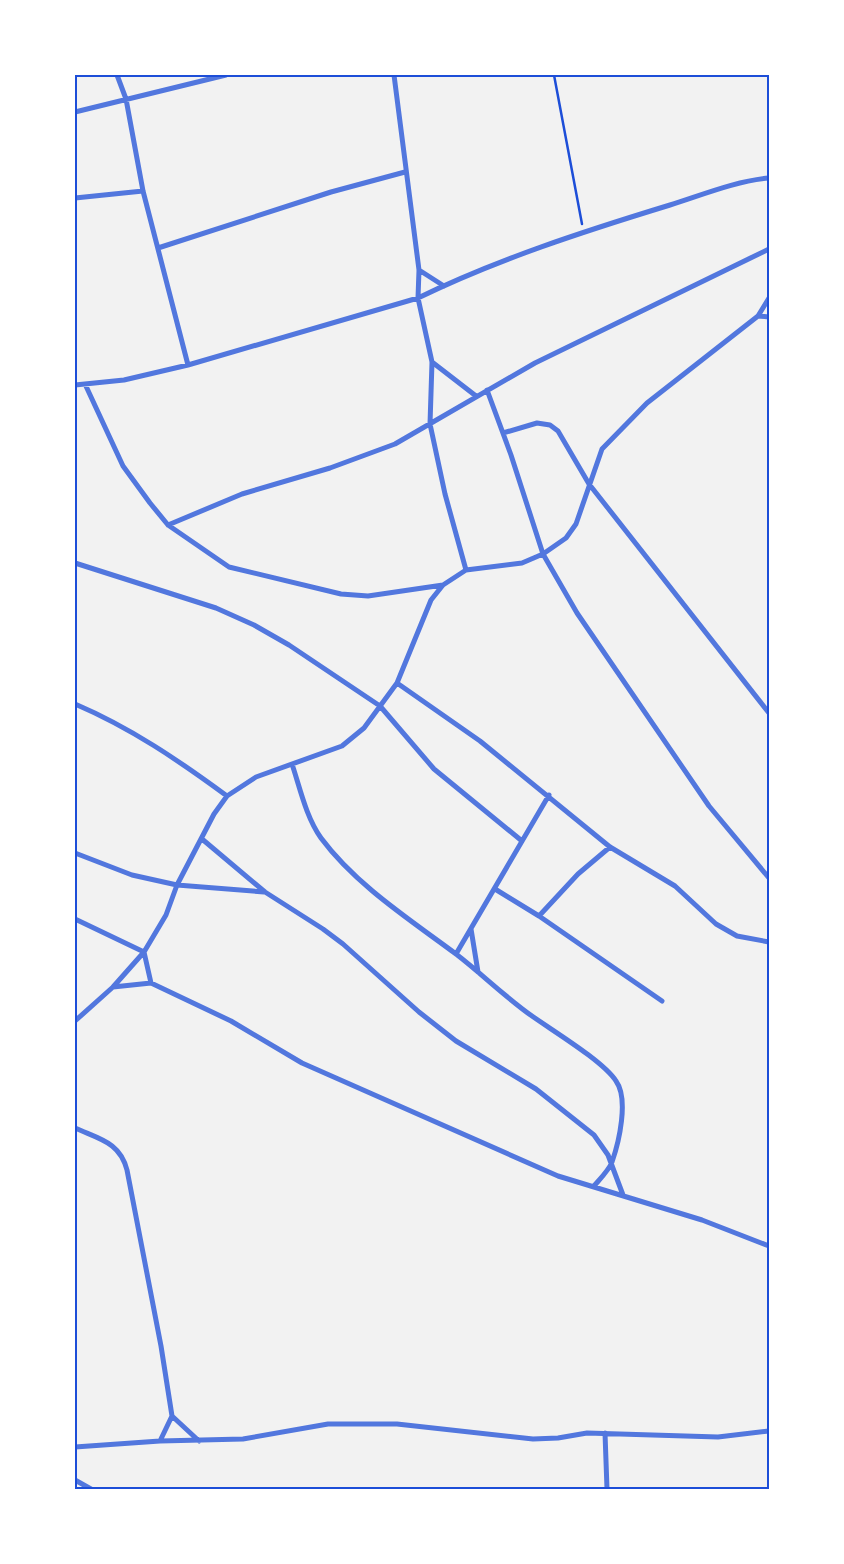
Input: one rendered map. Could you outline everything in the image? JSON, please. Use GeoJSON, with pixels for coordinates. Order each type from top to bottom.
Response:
{"type":"FeatureCollection","features":[{"type":"Feature","properties":{"kind":"street"},"geometry":{"type":"LineString","coordinates":[[117,75],[126,99],[143,191],[188,365]]}},
{"type":"Feature","properties":{"kind":"street"},"geometry":{"type":"LineString","coordinates":[[75,112],[226,75]]}},
{"type":"Feature","properties":{"kind":"street"},"geometry":{"type":"LineString","coordinates":[[394,75],[418,270],[418,298],[432,362],[430,424],[445,494],[466,570]]}},
{"type":"Feature","properties":{"kind":"street"},"geometry":{"type":"LineString","coordinates":[[158,248],[321,195],[405,172]]}},
{"type":"Feature","properties":{"kind":"street"},"geometry":{"type":"LineString","coordinates":[[75,385],[124,380],[188,365],[418,298],[444,286],[583,233],[704,194],[769,178]]}},
{"type":"Feature","properties":{"kind":"street"},"geometry":{"type":"LineString","coordinates":[[75,198],[143,191]]}},
{"type":"Feature","properties":{"kind":"street"},"geometry":{"type":"LineString","coordinates":[[168,524],[242,494],[330,468],[395,444],[476,396],[602,329],[769,249]]}},
{"type":"Feature","properties":{"kind":"street"},"geometry":{"type":"LineString","coordinates":[[418,270],[444,286]]}},
{"type":"Feature","properties":{"kind":"street"},"geometry":{"type":"LineString","coordinates":[[75,1021],[113,987],[144,952],[166,915],[177,885],[214,814],[227,796],[256,777],[342,746],[364,728],[397,683],[431,600],[443,585],[466,570],[522,563],[543,554],[566,538],[576,524],[602,449],[648,403],[758,316],[769,298]]}},
{"type":"Feature","properties":{"kind":"street"},"geometry":{"type":"LineString","coordinates":[[758,316],[769,317]]}},
{"type":"Feature","properties":{"kind":"street"},"geometry":{"type":"LineString","coordinates":[[432,362],[476,396]]}},
{"type":"Feature","properties":{"kind":"street"},"geometry":{"type":"LineString","coordinates":[[85,384],[123,466],[168,524],[229,567],[318,590],[341,594],[368,596],[443,585]]}},
{"type":"Feature","properties":{"kind":"street"},"geometry":{"type":"LineString","coordinates":[[487,390],[543,554],[577,613],[709,806],[769,878]]}},
{"type":"Feature","properties":{"kind":"street"},"geometry":{"type":"LineString","coordinates":[[503,433],[537,423],[550,425],[558,431],[589,484],[769,713]]}},
{"type":"Feature","properties":{"kind":"street"},"geometry":{"type":"LineString","coordinates":[[75,563],[216,608],[254,625],[289,645],[380,706],[434,769],[522,841]]}},
{"type":"Feature","properties":{"kind":"street"},"geometry":{"type":"LineString","coordinates":[[397,683],[480,741],[610,847],[675,886],[716,924],[737,936],[769,942]]}},
{"type":"Feature","properties":{"kind":"street"},"geometry":{"type":"LineString","coordinates":[[75,704],[139,735],[175,758],[227,796]]}},
{"type":"Feature","properties":{"kind":"street"},"geometry":{"type":"LineString","coordinates":[[292,764],[307,810],[320,837],[348,868],[398,912],[456,954],[529,1014],[600,1064],[617,1081],[622,1098],[622,1118],[612,1163],[594,1186]]}},
{"type":"Feature","properties":{"kind":"street"},"geometry":{"type":"LineString","coordinates":[[456,954],[548,795]]}},
{"type":"Feature","properties":{"kind":"street"},"geometry":{"type":"LineString","coordinates":[[202,839],[265,892],[323,929],[419,1012],[456,1041],[536,1089],[594,1135],[612,1163],[623,1195]]}},
{"type":"Feature","properties":{"kind":"street"},"geometry":{"type":"LineString","coordinates":[[539,916],[578,874],[610,847]]}},
{"type":"Feature","properties":{"kind":"street"},"geometry":{"type":"LineString","coordinates":[[75,852],[132,875],[177,885],[265,892]]}},
{"type":"Feature","properties":{"kind":"street"},"geometry":{"type":"LineString","coordinates":[[495,888],[662,1001]]}},
{"type":"Feature","properties":{"kind":"street"},"geometry":{"type":"LineString","coordinates":[[75,918],[144,952]]}},
{"type":"Feature","properties":{"kind":"street"},"geometry":{"type":"LineString","coordinates":[[471,929],[478,972]]}},
{"type":"Feature","properties":{"kind":"street"},"geometry":{"type":"LineString","coordinates":[[144,952],[151,983]]}},
{"type":"Feature","properties":{"kind":"street"},"geometry":{"type":"LineString","coordinates":[[113,987],[151,983],[231,1021],[302,1062],[558,1176],[702,1220],[769,1246]]}},
{"type":"Feature","properties":{"kind":"street"},"geometry":{"type":"LineString","coordinates":[[75,1128],[113,1145],[124,1159],[161,1346],[172,1416],[160,1441]]}},
{"type":"Feature","properties":{"kind":"street"},"geometry":{"type":"LineString","coordinates":[[172,1416],[199,1441]]}},
{"type":"Feature","properties":{"kind":"street"},"geometry":{"type":"LineString","coordinates":[[75,1447],[160,1441],[243,1439],[328,1424],[398,1424],[533,1439],[605,1433],[718,1437],[769,1431]]}},
{"type":"Feature","properties":{"kind":"street"},"geometry":{"type":"LineString","coordinates":[[605,1433],[607,1489]]}},
{"type":"Feature","properties":{"kind":"street"},"geometry":{"type":"LineString","coordinates":[[75,1480],[90,1489]]}},
{"type":"Feature","properties":{"kind":"path"},"geometry":{"type":"LineString","coordinates":[[554,75],[583,233]]}}]}
